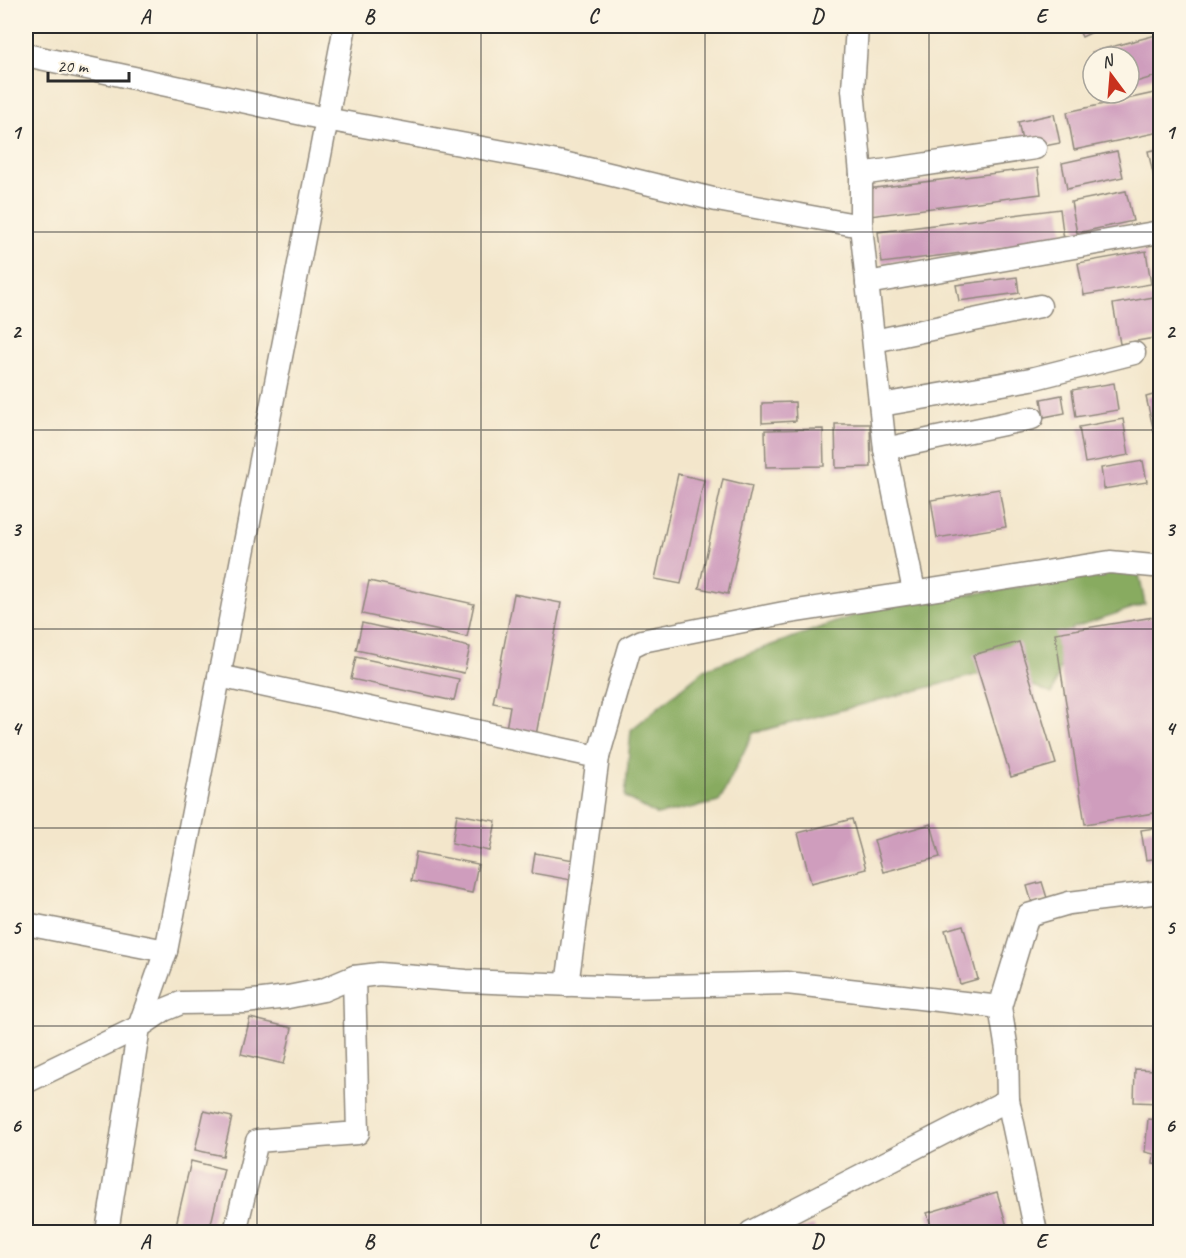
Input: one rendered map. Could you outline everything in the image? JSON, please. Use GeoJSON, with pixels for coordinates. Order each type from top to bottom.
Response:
{"type":"FeatureCollection","features":[{"type":"Feature","properties":{"kind":"street"},"geometry":{"type":"LineString","coordinates":[[106,1233],[140,1027],[166,951],[345,26]]}},
{"type":"Feature","properties":{"kind":"street"},"geometry":{"type":"LineString","coordinates":[[857,26],[853,90],[861,174],[861,226],[885,449],[914,591]]}},
{"type":"Feature","properties":{"kind":"street"},"geometry":{"type":"LineString","coordinates":[[26,55],[326,119],[562,164],[717,200],[861,226]]}},
{"type":"Feature","properties":{"kind":"street"},"geometry":{"type":"LineString","coordinates":[[861,174],[1035,148]]}},
{"type":"Feature","properties":{"kind":"street"},"geometry":{"type":"LineString","coordinates":[[867,284],[1161,232]]}},
{"type":"Feature","properties":{"kind":"street"},"geometry":{"type":"LineString","coordinates":[[874,342],[1040,306]]}},
{"type":"Feature","properties":{"kind":"street"},"geometry":{"type":"LineString","coordinates":[[881,405],[1031,379],[1134,352]]}},
{"type":"Feature","properties":{"kind":"street"},"geometry":{"type":"LineString","coordinates":[[885,449],[1032,418]]}},
{"type":"Feature","properties":{"kind":"street"},"geometry":{"type":"LineString","coordinates":[[567,985],[598,758],[630,647],[642,641],[914,591],[1110,562],[1153,566]]}},
{"type":"Feature","properties":{"kind":"street"},"geometry":{"type":"LineString","coordinates":[[219,676],[598,758]]}},
{"type":"Feature","properties":{"kind":"street"},"geometry":{"type":"LineString","coordinates":[[1036,1233],[1008,1100],[1007,1050],[1000,1007],[1028,915],[1069,903],[1161,892]]}},
{"type":"Feature","properties":{"kind":"street"},"geometry":{"type":"LineString","coordinates":[[26,924],[166,951]]}},
{"type":"Feature","properties":{"kind":"street"},"geometry":{"type":"LineString","coordinates":[[26,1082],[140,1027],[164,1010],[181,1003],[245,1002],[288,997],[323,990],[354,977],[379,974],[466,981],[628,987],[787,983],[1000,1007]]}},
{"type":"Feature","properties":{"kind":"street"},"geometry":{"type":"LineString","coordinates":[[235,1233],[257,1141],[358,1133],[354,977]]}},
{"type":"Feature","properties":{"kind":"street"},"geometry":{"type":"LineString","coordinates":[[751,1233],[1008,1100]]}},
{"type":"Feature","properties":{"kind":"green space"},"geometry":{"type":"Polygon","coordinates":[[[1138,569],[1145,604],[1072,628],[1052,694],[995,670],[753,733],[719,802],[657,815],[625,797],[631,730],[705,669],[872,609],[1138,569]]]}},
{"type":"Feature","properties":{"kind":"building"},"geometry":{"type":"Polygon","coordinates":[[[1077,26],[1105,26],[1082,37],[1077,26]]]}},
{"type":"Feature","properties":{"kind":"building"},"geometry":{"type":"Polygon","coordinates":[[[1160,34],[1160,75],[1141,81],[1141,45],[1118,45],[1160,34]]]}},
{"type":"Feature","properties":{"kind":"building"},"geometry":{"type":"Polygon","coordinates":[[[1159,92],[1160,132],[1074,150],[1067,112],[1099,105],[1141,105],[1141,96],[1159,92]]]}},
{"type":"Feature","properties":{"kind":"building"},"geometry":{"type":"Polygon","coordinates":[[[1054,114],[1060,143],[1024,150],[1018,122],[1054,114]]]}},
{"type":"Feature","properties":{"kind":"building"},"geometry":{"type":"Polygon","coordinates":[[[1160,149],[1160,191],[1157,191],[1148,151],[1160,149]]]}},
{"type":"Feature","properties":{"kind":"building"},"geometry":{"type":"Polygon","coordinates":[[[1117,151],[1123,177],[1067,189],[1062,163],[1117,151]]]}},
{"type":"Feature","properties":{"kind":"building"},"geometry":{"type":"Polygon","coordinates":[[[1038,168],[1041,194],[870,216],[867,189],[1038,168]]]}},
{"type":"Feature","properties":{"kind":"building"},"geometry":{"type":"Polygon","coordinates":[[[1126,191],[1133,221],[1077,233],[1071,202],[1126,191]]]}},
{"type":"Feature","properties":{"kind":"building"},"geometry":{"type":"Polygon","coordinates":[[[1060,209],[1064,240],[882,263],[878,232],[1060,209]]]}},
{"type":"Feature","properties":{"kind":"building"},"geometry":{"type":"Polygon","coordinates":[[[1146,251],[1151,284],[1084,295],[1078,263],[1146,251]]]}},
{"type":"Feature","properties":{"kind":"building"},"geometry":{"type":"Polygon","coordinates":[[[1017,277],[1019,293],[959,301],[956,285],[1017,277]]]}},
{"type":"Feature","properties":{"kind":"building"},"geometry":{"type":"Polygon","coordinates":[[[1160,296],[1160,337],[1120,344],[1113,304],[1160,296]]]}},
{"type":"Feature","properties":{"kind":"building"},"geometry":{"type":"Polygon","coordinates":[[[1114,383],[1118,410],[1076,417],[1072,390],[1114,383]]]}},
{"type":"Feature","properties":{"kind":"building"},"geometry":{"type":"Polygon","coordinates":[[[1160,393],[1160,431],[1154,432],[1146,397],[1160,393]]]}},
{"type":"Feature","properties":{"kind":"building"},"geometry":{"type":"Polygon","coordinates":[[[1062,395],[1065,413],[1044,417],[1041,399],[1062,395]]]}},
{"type":"Feature","properties":{"kind":"building"},"geometry":{"type":"Polygon","coordinates":[[[795,402],[796,421],[762,423],[762,403],[795,402]]]}},
{"type":"Feature","properties":{"kind":"building"},"geometry":{"type":"Polygon","coordinates":[[[1123,419],[1129,455],[1085,463],[1079,427],[1123,419]]]}},
{"type":"Feature","properties":{"kind":"building"},"geometry":{"type":"Polygon","coordinates":[[[835,424],[870,424],[871,467],[836,468],[835,424]]]}},
{"type":"Feature","properties":{"kind":"building"},"geometry":{"type":"Polygon","coordinates":[[[823,429],[824,466],[766,467],[765,430],[823,429]]]}},
{"type":"Feature","properties":{"kind":"building"},"geometry":{"type":"Polygon","coordinates":[[[1143,461],[1147,482],[1104,489],[1101,468],[1143,461]]]}},
{"type":"Feature","properties":{"kind":"building"},"geometry":{"type":"Polygon","coordinates":[[[678,474],[704,480],[681,584],[655,579],[678,474]]]}},
{"type":"Feature","properties":{"kind":"building"},"geometry":{"type":"Polygon","coordinates":[[[723,479],[752,486],[728,594],[699,588],[723,479]]]}},
{"type":"Feature","properties":{"kind":"building"},"geometry":{"type":"Polygon","coordinates":[[[999,489],[1006,527],[937,538],[931,500],[999,489]]]}},
{"type":"Feature","properties":{"kind":"building"},"geometry":{"type":"Polygon","coordinates":[[[369,581],[474,604],[467,637],[362,614],[369,581]]]}},
{"type":"Feature","properties":{"kind":"building"},"geometry":{"type":"Polygon","coordinates":[[[514,594],[561,603],[536,735],[506,729],[510,706],[493,703],[514,594]]]}},
{"type":"Feature","properties":{"kind":"building"},"geometry":{"type":"Polygon","coordinates":[[[1160,616],[1160,812],[1085,824],[1055,633],[1160,616]]]}},
{"type":"Feature","properties":{"kind":"building"},"geometry":{"type":"Polygon","coordinates":[[[362,623],[470,647],[464,673],[356,650],[362,623]]]}},
{"type":"Feature","properties":{"kind":"building"},"geometry":{"type":"Polygon","coordinates":[[[1019,642],[1056,764],[1011,777],[973,655],[1019,642]]]}},
{"type":"Feature","properties":{"kind":"building"},"geometry":{"type":"Polygon","coordinates":[[[356,657],[459,679],[454,701],[351,679],[356,657]]]}},
{"type":"Feature","properties":{"kind":"building"},"geometry":{"type":"Polygon","coordinates":[[[457,814],[496,821],[490,851],[452,843],[457,814]]]}},
{"type":"Feature","properties":{"kind":"building"},"geometry":{"type":"Polygon","coordinates":[[[852,819],[866,869],[811,883],[798,833],[852,819]]]}},
{"type":"Feature","properties":{"kind":"building"},"geometry":{"type":"Polygon","coordinates":[[[931,824],[940,857],[883,872],[874,840],[931,824]]]}},
{"type":"Feature","properties":{"kind":"building"},"geometry":{"type":"Polygon","coordinates":[[[1160,827],[1160,858],[1146,860],[1141,830],[1160,827]]]}},
{"type":"Feature","properties":{"kind":"building"},"geometry":{"type":"Polygon","coordinates":[[[416,852],[478,864],[472,893],[411,881],[416,852]]]}},
{"type":"Feature","properties":{"kind":"building"},"geometry":{"type":"Polygon","coordinates":[[[535,853],[574,860],[571,880],[532,873],[535,853]]]}},
{"type":"Feature","properties":{"kind":"building"},"geometry":{"type":"Polygon","coordinates":[[[1042,882],[1047,898],[1032,903],[1027,886],[1042,882]]]}},
{"type":"Feature","properties":{"kind":"building"},"geometry":{"type":"Polygon","coordinates":[[[963,925],[978,979],[960,984],[945,930],[963,925]]]}},
{"type":"Feature","properties":{"kind":"building"},"geometry":{"type":"Polygon","coordinates":[[[250,1018],[292,1028],[284,1064],[241,1054],[250,1018]]]}},
{"type":"Feature","properties":{"kind":"building"},"geometry":{"type":"Polygon","coordinates":[[[1155,1065],[1160,1065],[1160,1103],[1134,1102],[1135,1069],[1155,1070],[1155,1065]]]}},
{"type":"Feature","properties":{"kind":"building"},"geometry":{"type":"Polygon","coordinates":[[[204,1111],[232,1117],[223,1156],[195,1150],[204,1111]]]}},
{"type":"Feature","properties":{"kind":"building"},"geometry":{"type":"Polygon","coordinates":[[[1159,1111],[1160,1165],[1153,1164],[1154,1154],[1145,1152],[1148,1119],[1158,1120],[1159,1111]]]}},
{"type":"Feature","properties":{"kind":"building"},"geometry":{"type":"Polygon","coordinates":[[[191,1161],[224,1169],[209,1232],[175,1229],[191,1161]]]}},
{"type":"Feature","properties":{"kind":"building"},"geometry":{"type":"Polygon","coordinates":[[[997,1192],[1008,1230],[933,1232],[927,1213],[997,1192]]]}},
{"type":"Feature","properties":{"kind":"building"},"geometry":{"type":"Polygon","coordinates":[[[814,1226],[815,1232],[788,1232],[814,1226]]]}}]}
